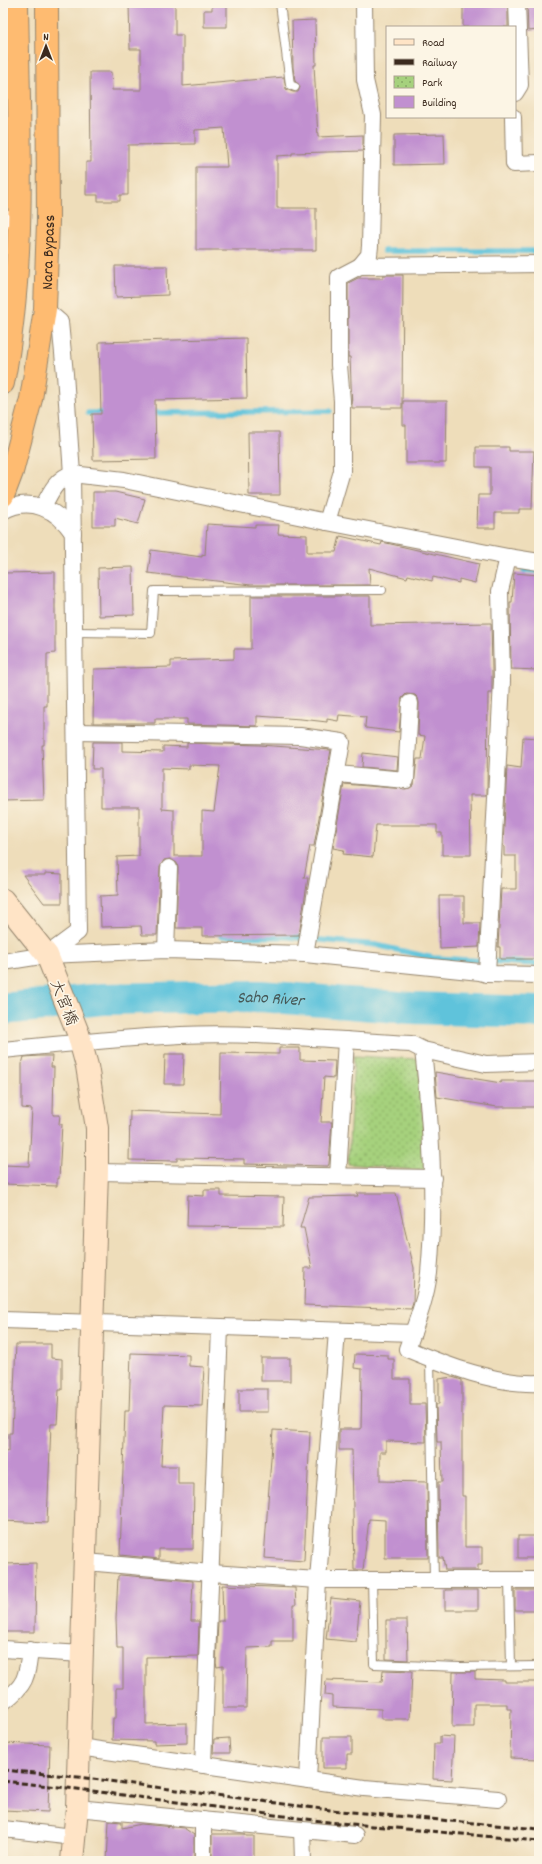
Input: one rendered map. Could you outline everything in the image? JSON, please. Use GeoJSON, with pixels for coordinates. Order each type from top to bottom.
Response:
{"type":"FeatureCollection","features":[{"type":"Feature","properties":{"kind":"highway","name":"Nara Bypass"},"geometry":{"type":"LineString","coordinates":[[3,383],[16,299],[14,219],[17,3]]}},
{"type":"Feature","properties":{"kind":"highway","name":"Nara Bypass"},"geometry":{"type":"LineString","coordinates":[[3,496],[12,472],[31,399],[45,310],[48,221],[47,3]]}},
{"type":"Feature","properties":{"kind":"street"},"geometry":{"type":"LineString","coordinates":[[327,522],[342,471],[342,401],[339,365],[339,277],[360,266],[369,255],[370,246],[373,115],[365,80],[364,3]]}},
{"type":"Feature","properties":{"kind":"street"},"geometry":{"type":"LineString","coordinates":[[516,91],[520,85],[517,3]]}},
{"type":"Feature","properties":{"kind":"street"},"geometry":{"type":"LineString","coordinates":[[513,118],[514,164],[539,163]]}},
{"type":"Feature","properties":{"kind":"street"},"geometry":{"type":"LineString","coordinates":[[360,266],[539,264]]}},
{"type":"Feature","properties":{"kind":"street"},"geometry":{"type":"LineString","coordinates":[[45,310],[60,322],[72,474],[78,932],[49,962]]}},
{"type":"Feature","properties":{"kind":"street"},"geometry":{"type":"LineString","coordinates":[[43,507],[60,481],[66,475],[72,474],[124,480],[508,558],[539,562]]}},
{"type":"Feature","properties":{"kind":"street"},"geometry":{"type":"LineString","coordinates":[[3,511],[10,507],[35,504],[52,511],[64,520],[73,533]]}},
{"type":"Feature","properties":{"kind":"street"},"geometry":{"type":"LineString","coordinates":[[487,974],[502,682],[500,591],[508,558]]}},
{"type":"Feature","properties":{"kind":"street"},"geometry":{"type":"LineString","coordinates":[[337,774],[406,780],[410,702]]}},
{"type":"Feature","properties":{"kind":"street"},"geometry":{"type":"LineString","coordinates":[[76,732],[300,736],[342,742],[305,954]]}},
{"type":"Feature","properties":{"kind":"street"},"geometry":{"type":"LineString","coordinates":[[166,950],[169,868]]}},
{"type":"Feature","properties":{"kind":"street","name":"大宮橋"},"geometry":{"type":"LineString","coordinates":[[3,900],[49,962],[79,1038],[87,1066],[97,1128],[98,1172],[86,1562],[77,1808],[72,1861]]}},
{"type":"Feature","properties":{"kind":"street"},"geometry":{"type":"LineString","coordinates":[[3,962],[49,962],[166,950],[305,954],[480,972],[487,974],[539,974]]}},
{"type":"Feature","properties":{"kind":"street"},"geometry":{"type":"LineString","coordinates":[[3,1050],[79,1038],[246,1035],[411,1044],[423,1050],[486,1064],[539,1062]]}},
{"type":"Feature","properties":{"kind":"street"},"geometry":{"type":"LineString","coordinates":[[338,1176],[346,1040]]}},
{"type":"Feature","properties":{"kind":"street"},"geometry":{"type":"LineString","coordinates":[[423,1050],[433,1178],[429,1273],[420,1315],[408,1349],[458,1369],[524,1384],[539,1383]]}},
{"type":"Feature","properties":{"kind":"street"},"geometry":{"type":"LineString","coordinates":[[98,1172],[433,1178]]}},
{"type":"Feature","properties":{"kind":"street"},"geometry":{"type":"LineString","coordinates":[[3,1320],[413,1333]]}},
{"type":"Feature","properties":{"kind":"street"},"geometry":{"type":"LineString","coordinates":[[203,1764],[220,1328]]}},
{"type":"Feature","properties":{"kind":"street"},"geometry":{"type":"LineString","coordinates":[[308,1780],[318,1580],[337,1331]]}},
{"type":"Feature","properties":{"kind":"street"},"geometry":{"type":"LineString","coordinates":[[86,1562],[211,1573],[318,1580],[539,1580]]}},
{"type":"Feature","properties":{"kind":"street"},"geometry":{"type":"LineString","coordinates":[[3,1648],[82,1654]]}},
{"type":"Feature","properties":{"kind":"street"},"geometry":{"type":"LineString","coordinates":[[3,1702],[12,1696],[26,1678],[30,1650]]}},
{"type":"Feature","properties":{"kind":"street"},"geometry":{"type":"LineString","coordinates":[[79,1747],[364,1788],[498,1799]]}},
{"type":"Feature","properties":{"kind":"street"},"geometry":{"type":"LineString","coordinates":[[77,1808],[355,1835]]}},
{"type":"Feature","properties":{"kind":"street"},"geometry":{"type":"LineString","coordinates":[[203,1820],[203,1861]]}},
{"type":"Feature","properties":{"kind":"street"},"geometry":{"type":"LineString","coordinates":[[3,1829],[74,1838]]}},
{"type":"Feature","properties":{"kind":"street"},"geometry":{"type":"LineString","coordinates":[[302,1830],[303,1861]]}},
{"type":"Feature","properties":{"kind":"lane"},"geometry":{"type":"LineString","coordinates":[[280,3],[290,86],[295,87]]}},
{"type":"Feature","properties":{"kind":"lane"},"geometry":{"type":"LineString","coordinates":[[75,632],[151,633],[154,591],[382,590]]}},
{"type":"Feature","properties":{"kind":"lane"},"geometry":{"type":"LineString","coordinates":[[430,1359],[434,1581]]}},
{"type":"Feature","properties":{"kind":"lane"},"geometry":{"type":"LineString","coordinates":[[372,1580],[374,1664],[460,1667],[539,1666]]}},
{"type":"Feature","properties":{"kind":"lane"},"geometry":{"type":"LineString","coordinates":[[509,1580],[511,1666]]}},
{"type":"Feature","properties":{"kind":"green space"},"geometry":{"type":"Polygon","coordinates":[[[354,1056],[419,1059],[427,1171],[348,1164],[354,1056]]]}},
{"type":"Feature","properties":{"kind":"building"},"geometry":{"type":"Polygon","coordinates":[[[129,3],[175,3],[175,35],[183,35],[183,86],[284,77],[286,89],[293,92],[298,92],[300,87],[295,81],[293,68],[292,21],[315,20],[316,65],[314,65],[318,137],[363,135],[363,151],[292,153],[292,155],[277,156],[277,208],[316,208],[316,250],[196,250],[196,167],[227,167],[224,128],[195,130],[195,144],[128,145],[128,195],[120,195],[120,201],[98,201],[98,195],[86,195],[86,162],[91,162],[90,72],[111,72],[112,90],[141,90],[141,49],[130,49],[129,3]]]}},
{"type":"Feature","properties":{"kind":"building"},"geometry":{"type":"Polygon","coordinates":[[[212,3],[227,3],[227,27],[204,27],[204,10],[212,10],[212,3]]]}},
{"type":"Feature","properties":{"kind":"building"},"geometry":{"type":"Polygon","coordinates":[[[463,3],[508,3],[508,26],[463,26],[463,3]]]}},
{"type":"Feature","properties":{"kind":"building"},"geometry":{"type":"Polygon","coordinates":[[[527,3],[539,3],[539,30],[528,31],[527,3]]]}},
{"type":"Feature","properties":{"kind":"building"},"geometry":{"type":"Polygon","coordinates":[[[444,134],[445,164],[394,165],[394,135],[444,134]]]}},
{"type":"Feature","properties":{"kind":"building"},"geometry":{"type":"Polygon","coordinates":[[[115,266],[167,266],[168,295],[116,297],[115,266]]]}},
{"type":"Feature","properties":{"kind":"building"},"geometry":{"type":"Polygon","coordinates":[[[383,275],[403,275],[402,408],[352,408],[350,357],[348,357],[348,283],[358,278],[383,278],[383,275]]]}},
{"type":"Feature","properties":{"kind":"building"},"geometry":{"type":"Polygon","coordinates":[[[246,338],[247,398],[155,400],[156,459],[93,460],[92,414],[101,414],[99,342],[246,338]]]}},
{"type":"Feature","properties":{"kind":"building"},"geometry":{"type":"Polygon","coordinates":[[[403,401],[447,401],[446,463],[406,463],[406,425],[403,425],[403,401]]]}},
{"type":"Feature","properties":{"kind":"building"},"geometry":{"type":"Polygon","coordinates":[[[248,432],[279,432],[280,495],[249,495],[248,432]]]}},
{"type":"Feature","properties":{"kind":"building"},"geometry":{"type":"Polygon","coordinates":[[[476,447],[509,447],[509,451],[534,451],[532,509],[519,509],[519,513],[495,513],[495,528],[477,528],[478,495],[490,495],[490,467],[476,467],[476,447]]]}},
{"type":"Feature","properties":{"kind":"building"},"geometry":{"type":"Polygon","coordinates":[[[93,492],[115,492],[145,499],[138,524],[115,518],[115,526],[93,526],[93,492]]]}},
{"type":"Feature","properties":{"kind":"building"},"geometry":{"type":"Polygon","coordinates":[[[207,524],[255,527],[255,525],[279,525],[278,534],[307,535],[307,552],[336,552],[340,536],[381,545],[382,542],[479,564],[475,583],[459,579],[459,583],[433,577],[432,581],[408,575],[407,578],[369,568],[370,585],[251,585],[148,573],[151,550],[202,557],[202,554],[205,555],[207,524]]]}},
{"type":"Feature","properties":{"kind":"building"},"geometry":{"type":"Polygon","coordinates":[[[133,567],[134,615],[99,616],[98,568],[133,567]]]}},
{"type":"Feature","properties":{"kind":"building"},"geometry":{"type":"Polygon","coordinates":[[[55,572],[55,653],[47,654],[47,706],[44,706],[44,745],[42,745],[44,800],[3,801],[3,573],[55,572]]]}},
{"type":"Feature","properties":{"kind":"building"},"geometry":{"type":"Polygon","coordinates":[[[514,573],[539,575],[539,670],[511,669],[510,602],[512,602],[514,573]]]}},
{"type":"Feature","properties":{"kind":"building"},"geometry":{"type":"Polygon","coordinates":[[[251,596],[370,596],[370,625],[491,623],[492,693],[488,693],[487,795],[470,795],[471,855],[442,855],[442,833],[437,833],[437,825],[376,825],[373,857],[343,854],[344,850],[333,848],[344,784],[405,789],[414,785],[417,759],[422,759],[425,736],[418,735],[419,703],[418,698],[415,695],[406,694],[402,698],[399,732],[366,728],[366,717],[339,715],[338,721],[327,719],[327,722],[257,716],[257,726],[187,724],[187,719],[155,719],[155,723],[93,723],[94,669],[171,667],[171,661],[234,659],[234,649],[251,649],[251,596]]]}},
{"type":"Feature","properties":{"kind":"building"},"geometry":{"type":"Polygon","coordinates":[[[523,737],[539,738],[539,959],[500,959],[500,947],[498,947],[501,889],[516,889],[516,856],[504,856],[503,846],[507,766],[521,768],[523,737]]]}},
{"type":"Feature","properties":{"kind":"building"},"geometry":{"type":"Polygon","coordinates":[[[93,742],[122,742],[122,751],[163,752],[163,746],[187,747],[187,743],[259,745],[331,750],[314,846],[310,846],[304,878],[308,878],[299,935],[202,936],[202,928],[176,928],[178,868],[177,863],[170,859],[164,860],[160,867],[157,935],[142,935],[141,926],[101,927],[100,896],[118,895],[117,857],[139,856],[139,807],[101,807],[101,769],[92,769],[93,742]],[[189,765],[189,769],[162,768],[162,809],[174,810],[174,856],[202,856],[202,811],[214,812],[220,766],[189,765]]]}},
{"type":"Feature","properties":{"kind":"building"},"geometry":{"type":"Polygon","coordinates":[[[363,753],[398,757],[397,770],[362,767],[363,753]]]}},
{"type":"Feature","properties":{"kind":"building"},"geometry":{"type":"Polygon","coordinates":[[[45,873],[62,874],[62,903],[44,903],[23,875],[45,875],[45,873]]]}},
{"type":"Feature","properties":{"kind":"building"},"geometry":{"type":"Polygon","coordinates":[[[439,896],[464,896],[464,923],[480,923],[479,947],[440,949],[439,896]]]}},
{"type":"Feature","properties":{"kind":"building"},"geometry":{"type":"Polygon","coordinates":[[[279,1048],[300,1048],[300,1060],[335,1061],[334,1078],[324,1077],[321,1122],[332,1122],[328,1166],[244,1164],[244,1159],[177,1158],[177,1161],[129,1160],[130,1111],[220,1114],[221,1053],[279,1054],[279,1048]]]}},
{"type":"Feature","properties":{"kind":"building"},"geometry":{"type":"Polygon","coordinates":[[[165,1054],[184,1054],[183,1084],[164,1084],[165,1054]]]}},
{"type":"Feature","properties":{"kind":"building"},"geometry":{"type":"Polygon","coordinates":[[[52,1056],[51,1067],[54,1067],[53,1115],[60,1115],[59,1124],[62,1124],[59,1179],[57,1178],[57,1186],[3,1184],[3,1165],[29,1166],[32,1109],[22,1108],[22,1064],[24,1057],[52,1056]]]}},
{"type":"Feature","properties":{"kind":"building"},"geometry":{"type":"Polygon","coordinates":[[[435,1072],[501,1083],[501,1081],[538,1081],[538,1107],[497,1107],[437,1097],[435,1072]]]}},
{"type":"Feature","properties":{"kind":"building"},"geometry":{"type":"Polygon","coordinates":[[[204,1190],[221,1190],[221,1196],[284,1197],[283,1227],[187,1226],[188,1195],[204,1196],[204,1190]]]}},
{"type":"Feature","properties":{"kind":"building"},"geometry":{"type":"Polygon","coordinates":[[[357,1193],[396,1193],[414,1268],[413,1303],[411,1309],[304,1305],[305,1268],[312,1268],[304,1228],[300,1228],[309,1197],[358,1196],[357,1193]]]}},
{"type":"Feature","properties":{"kind":"building"},"geometry":{"type":"Polygon","coordinates":[[[16,1344],[51,1344],[51,1358],[62,1359],[62,1390],[59,1390],[57,1424],[51,1424],[47,1523],[3,1521],[3,1450],[9,1451],[9,1433],[12,1433],[16,1344]]]}},
{"type":"Feature","properties":{"kind":"building"},"geometry":{"type":"Polygon","coordinates":[[[131,1353],[189,1355],[189,1366],[204,1367],[202,1406],[164,1405],[161,1466],[178,1466],[178,1484],[194,1484],[193,1549],[159,1549],[159,1559],[120,1555],[125,1411],[129,1411],[131,1353]]]}},
{"type":"Feature","properties":{"kind":"building"},"geometry":{"type":"Polygon","coordinates":[[[355,1354],[388,1355],[388,1359],[394,1359],[394,1379],[410,1379],[410,1404],[425,1404],[426,1442],[386,1441],[386,1452],[380,1452],[380,1481],[427,1482],[428,1558],[385,1558],[385,1520],[369,1519],[363,1570],[354,1570],[352,1450],[339,1450],[339,1429],[361,1429],[362,1369],[354,1368],[355,1354]]]}},
{"type":"Feature","properties":{"kind":"building"},"geometry":{"type":"Polygon","coordinates":[[[261,1358],[290,1358],[290,1381],[261,1381],[261,1358]]]}},
{"type":"Feature","properties":{"kind":"building"},"geometry":{"type":"Polygon","coordinates":[[[452,1377],[462,1380],[462,1496],[465,1496],[465,1547],[482,1547],[482,1565],[478,1565],[478,1570],[445,1570],[443,1558],[439,1558],[438,1482],[442,1482],[441,1442],[437,1442],[436,1404],[439,1404],[439,1379],[452,1377]]]}},
{"type":"Feature","properties":{"kind":"building"},"geometry":{"type":"Polygon","coordinates":[[[239,1389],[268,1389],[268,1412],[239,1412],[239,1389]]]}},
{"type":"Feature","properties":{"kind":"building"},"geometry":{"type":"Polygon","coordinates":[[[273,1430],[310,1432],[304,1561],[264,1558],[273,1430]]]}},
{"type":"Feature","properties":{"kind":"building"},"geometry":{"type":"Polygon","coordinates":[[[518,1536],[539,1536],[539,1558],[518,1558],[518,1536]]]}},
{"type":"Feature","properties":{"kind":"building"},"geometry":{"type":"Polygon","coordinates":[[[36,1563],[35,1632],[3,1632],[5,1564],[36,1563]]]}},
{"type":"Feature","properties":{"kind":"building"},"geometry":{"type":"Polygon","coordinates":[[[118,1576],[193,1581],[191,1621],[199,1621],[198,1656],[146,1657],[146,1724],[187,1723],[187,1743],[154,1744],[154,1741],[112,1740],[113,1718],[116,1718],[116,1688],[123,1688],[123,1648],[117,1648],[116,1618],[118,1576]]]}},
{"type":"Feature","properties":{"kind":"building"},"geometry":{"type":"Polygon","coordinates":[[[222,1585],[295,1588],[296,1605],[293,1605],[293,1641],[272,1641],[272,1647],[247,1648],[246,1708],[223,1708],[223,1666],[217,1667],[216,1663],[218,1621],[223,1621],[222,1585]]]}},
{"type":"Feature","properties":{"kind":"building"},"geometry":{"type":"Polygon","coordinates":[[[445,1590],[478,1590],[478,1610],[445,1610],[445,1590]]]}},
{"type":"Feature","properties":{"kind":"building"},"geometry":{"type":"Polygon","coordinates":[[[515,1590],[539,1590],[539,1610],[515,1610],[515,1590]]]}},
{"type":"Feature","properties":{"kind":"building"},"geometry":{"type":"Polygon","coordinates":[[[331,1598],[360,1601],[356,1642],[326,1639],[331,1598]]]}},
{"type":"Feature","properties":{"kind":"building"},"geometry":{"type":"Polygon","coordinates":[[[386,1620],[407,1620],[408,1660],[386,1659],[386,1620]]]}},
{"type":"Feature","properties":{"kind":"building"},"geometry":{"type":"Polygon","coordinates":[[[383,1670],[412,1671],[410,1719],[381,1719],[381,1709],[332,1707],[332,1696],[325,1695],[326,1680],[382,1682],[383,1670]]]}},
{"type":"Feature","properties":{"kind":"building"},"geometry":{"type":"Polygon","coordinates":[[[453,1672],[475,1672],[475,1679],[505,1680],[505,1682],[539,1682],[539,1759],[510,1758],[511,1709],[507,1709],[507,1704],[474,1704],[474,1727],[452,1727],[453,1672]]]}},
{"type":"Feature","properties":{"kind":"building"},"geometry":{"type":"Polygon","coordinates":[[[440,1736],[454,1737],[452,1780],[433,1779],[434,1744],[440,1744],[440,1736]]]}},
{"type":"Feature","properties":{"kind":"building"},"geometry":{"type":"Polygon","coordinates":[[[323,1737],[352,1737],[352,1754],[347,1754],[347,1768],[323,1768],[323,1737]]]}},
{"type":"Feature","properties":{"kind":"building"},"geometry":{"type":"Polygon","coordinates":[[[229,1738],[230,1753],[213,1753],[214,1739],[229,1738]]]}},
{"type":"Feature","properties":{"kind":"building"},"geometry":{"type":"Polygon","coordinates":[[[3,1743],[50,1745],[48,1812],[3,1810],[3,1743]]]}},
{"type":"Feature","properties":{"kind":"building"},"geometry":{"type":"Polygon","coordinates":[[[109,1821],[122,1822],[122,1828],[141,1824],[184,1828],[194,1835],[194,1861],[107,1861],[109,1821]]]}},
{"type":"Feature","properties":{"kind":"building"},"geometry":{"type":"Polygon","coordinates":[[[212,1834],[245,1834],[246,1836],[254,1836],[254,1861],[212,1861],[212,1834]]]}},
{"type":"Feature","properties":{"kind":"waterway"},"geometry":{"type":"LineString","coordinates":[[384,251],[539,251]]}},
{"type":"Feature","properties":{"kind":"waterway"},"geometry":{"type":"LineString","coordinates":[[148,413],[330,411]]}},
{"type":"Feature","properties":{"kind":"waterway"},"geometry":{"type":"LineString","coordinates":[[88,413],[107,413]]}},
{"type":"Feature","properties":{"kind":"waterway"},"geometry":{"type":"LineString","coordinates":[[524,570],[539,571]]}},
{"type":"Feature","properties":{"kind":"waterway"},"geometry":{"type":"LineString","coordinates":[[221,936],[288,937],[376,945],[433,958],[539,964]]}},
{"type":"Feature","properties":{"kind":"waterway","name":"Saho River"},"geometry":{"type":"LineString","coordinates":[[3,1009],[103,999],[260,996],[411,1008],[539,1012]]}},
{"type":"Feature","properties":{"kind":"railway"},"geometry":{"type":"LineString","coordinates":[[3,1770],[78,1777],[330,1810],[539,1829]]}},
{"type":"Feature","properties":{"kind":"railway"},"geometry":{"type":"LineString","coordinates":[[3,1781],[77,1789],[329,1822],[539,1841]]}}]}
